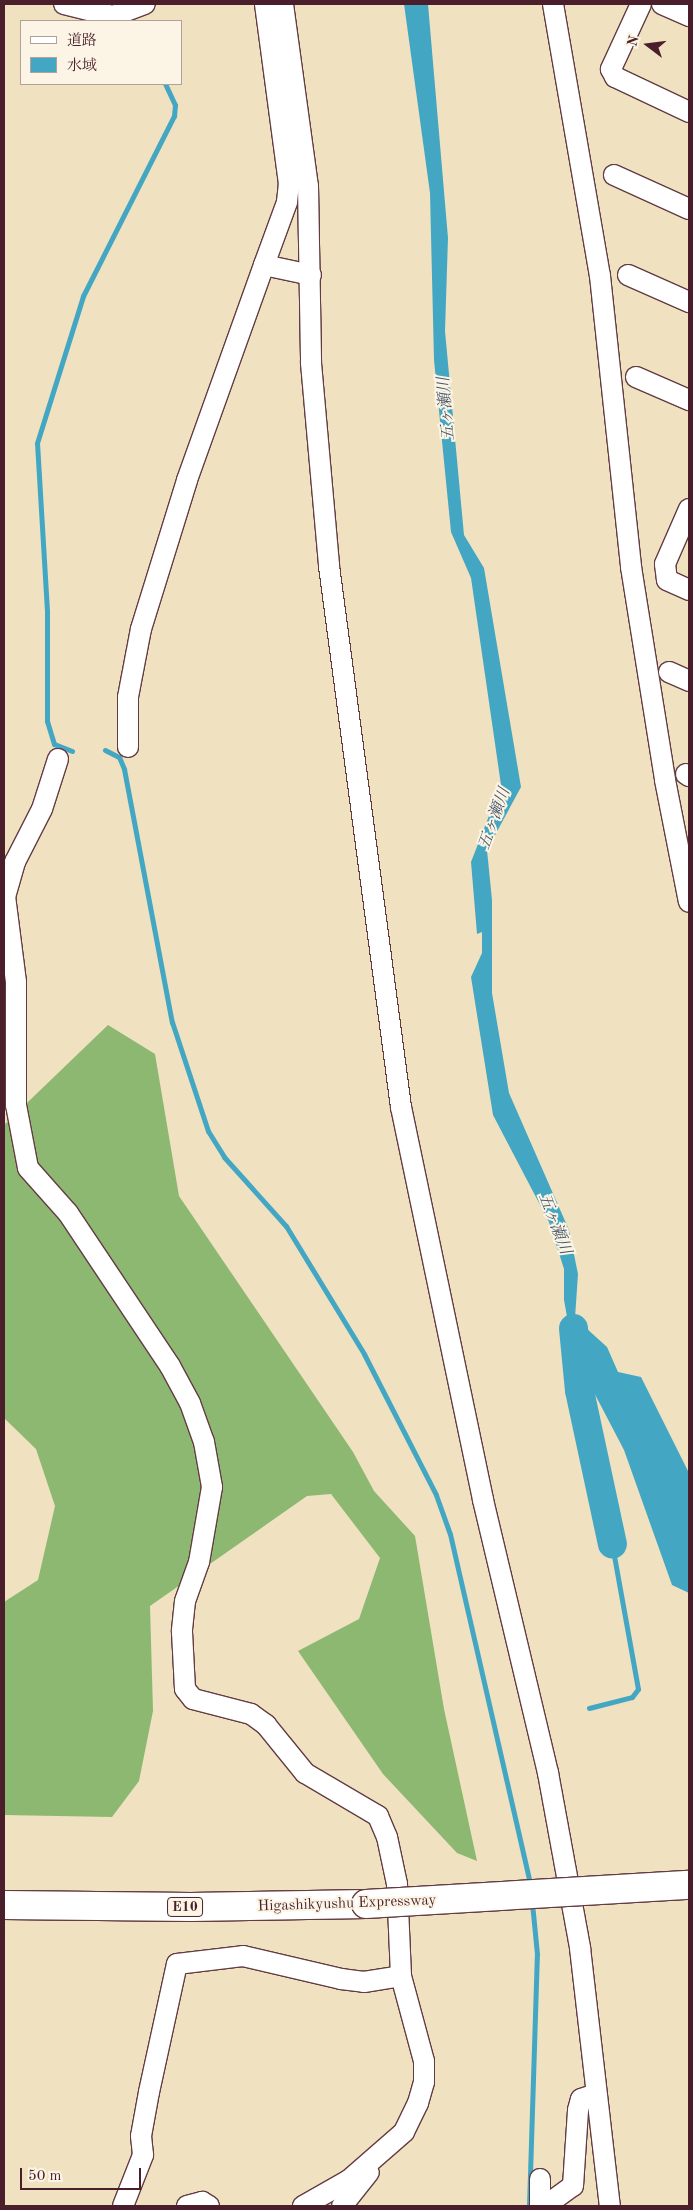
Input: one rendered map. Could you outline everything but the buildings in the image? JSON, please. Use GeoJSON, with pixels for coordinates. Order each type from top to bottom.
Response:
{"type":"FeatureCollection","features":[{"type":"Feature","properties":{"kind":"highway","name":"Higashikyushu Expressway"},"geometry":{"type":"LineString","coordinates":[[4,1905],[191,1907],[366,1904],[689,1885]]}},
{"type":"Feature","properties":{"kind":"street"},"geometry":{"type":"LineString","coordinates":[[64,4],[113,16],[145,4]]}},
{"type":"Feature","properties":{"kind":"street"},"geometry":{"type":"LineString","coordinates":[[128,747],[128,697],[141,629],[187,480],[287,202],[289,184],[265,4]]}},
{"type":"Feature","properties":{"kind":"street"},"geometry":{"type":"LineString","coordinates":[[283,4],[308,186],[311,275],[310,363],[329,566],[401,1107],[484,1500],[548,1773],[580,1948],[610,2206]]}},
{"type":"Feature","properties":{"kind":"street"},"geometry":{"type":"LineString","coordinates":[[553,4],[600,276],[631,567],[664,780],[684,850],[689,902]]}},
{"type":"Feature","properties":{"kind":"street"},"geometry":{"type":"LineString","coordinates":[[641,4],[611,69],[615,78],[689,112]]}},
{"type":"Feature","properties":{"kind":"street"},"geometry":{"type":"LineString","coordinates":[[662,4],[689,16]]}},
{"type":"Feature","properties":{"kind":"street"},"geometry":{"type":"LineString","coordinates":[[614,175],[689,208]]}},
{"type":"Feature","properties":{"kind":"street"},"geometry":{"type":"LineString","coordinates":[[264,264],[311,275]]}},
{"type":"Feature","properties":{"kind":"street"},"geometry":{"type":"LineString","coordinates":[[628,275],[689,302]]}},
{"type":"Feature","properties":{"kind":"street"},"geometry":{"type":"LineString","coordinates":[[636,377],[689,400]]}},
{"type":"Feature","properties":{"kind":"street"},"geometry":{"type":"LineString","coordinates":[[689,509],[665,564],[667,580],[689,590]]}},
{"type":"Feature","properties":{"kind":"street"},"geometry":{"type":"LineString","coordinates":[[669,672],[689,681]]}},
{"type":"Feature","properties":{"kind":"street"},"geometry":{"type":"LineString","coordinates":[[58,759],[42,809],[15,862],[4,896],[16,982],[16,1105],[28,1168],[68,1213],[170,1366],[190,1402],[204,1442],[212,1487],[199,1562],[185,1601],[182,1632],[185,1689],[193,1699],[251,1714],[266,1725],[305,1773],[378,1816],[387,1838],[397,1884],[401,1976],[420,2040],[424,2082],[413,2117],[389,2144],[342,2206]]}},
{"type":"Feature","properties":{"kind":"street"},"geometry":{"type":"LineString","coordinates":[[124,2206],[143,2155],[141,2136],[177,1964],[243,1956],[364,1982],[401,1976]]}},
{"type":"Feature","properties":{"kind":"street"},"geometry":{"type":"LineString","coordinates":[[545,2206],[572,2186],[578,2110],[581,2099],[596,2094]]}},
{"type":"Feature","properties":{"kind":"street"},"geometry":{"type":"LineString","coordinates":[[303,2206],[350,2180],[389,2144]]}},
{"type":"Feature","properties":{"kind":"street"},"geometry":{"type":"LineString","coordinates":[[540,2179],[540,2206]]}},
{"type":"Feature","properties":{"kind":"street"},"geometry":{"type":"LineString","coordinates":[[187,2206],[202,2202],[209,2206]]}},
{"type":"Feature","properties":{"kind":"green space"},"geometry":{"type":"Polygon","coordinates":[[[108,1025],[155,1054],[179,1196],[353,1452],[374,1491],[415,1536],[444,1709],[477,1861],[457,1853],[383,1774],[298,1651],[359,1619],[380,1558],[331,1494],[307,1496],[150,1606],[153,1711],[139,1781],[112,1817],[4,1815],[4,1602],[38,1580],[55,1506],[36,1449],[4,1418],[4,1125],[108,1025]]]}},
{"type":"Feature","properties":{"kind":"water","name":"五ヶ瀬川"},"geometry":{"type":"Polygon","coordinates":[[[404,4],[428,4],[448,238],[445,331],[464,535],[484,568],[521,787],[487,850],[492,900],[492,993],[509,1093],[569,1230],[578,1274],[575,1318],[607,1347],[618,1372],[641,1377],[689,1473],[689,1593],[672,1585],[624,1450],[589,1383],[569,1328],[564,1300],[564,1269],[549,1222],[493,1115],[471,977],[482,953],[482,932],[477,934],[471,862],[501,785],[471,578],[451,532],[434,360],[430,193],[404,4]]]}},
{"type":"Feature","properties":{"kind":"waterway"},"geometry":{"type":"LineString","coordinates":[[72,751],[54,744],[47,721],[47,611],[37,443],[83,296],[174,116],[175,105],[165,85]]}},
{"type":"Feature","properties":{"kind":"waterway"},"geometry":{"type":"LineString","coordinates":[[105,750],[119,757],[124,769],[172,1022],[208,1131],[224,1157],[286,1226],[364,1354],[436,1495],[450,1534],[531,1887]]}},
{"type":"Feature","properties":{"kind":"waterway"},"geometry":{"type":"LineString","coordinates":[[573,1328],[579,1390],[612,1544]]}},
{"type":"Feature","properties":{"kind":"waterway"},"geometry":{"type":"LineString","coordinates":[[589,1708],[632,1697],[638,1689],[612,1544]]}},
{"type":"Feature","properties":{"kind":"waterway"},"geometry":{"type":"LineString","coordinates":[[529,2206],[537,1954],[532,1903]]}}]}
